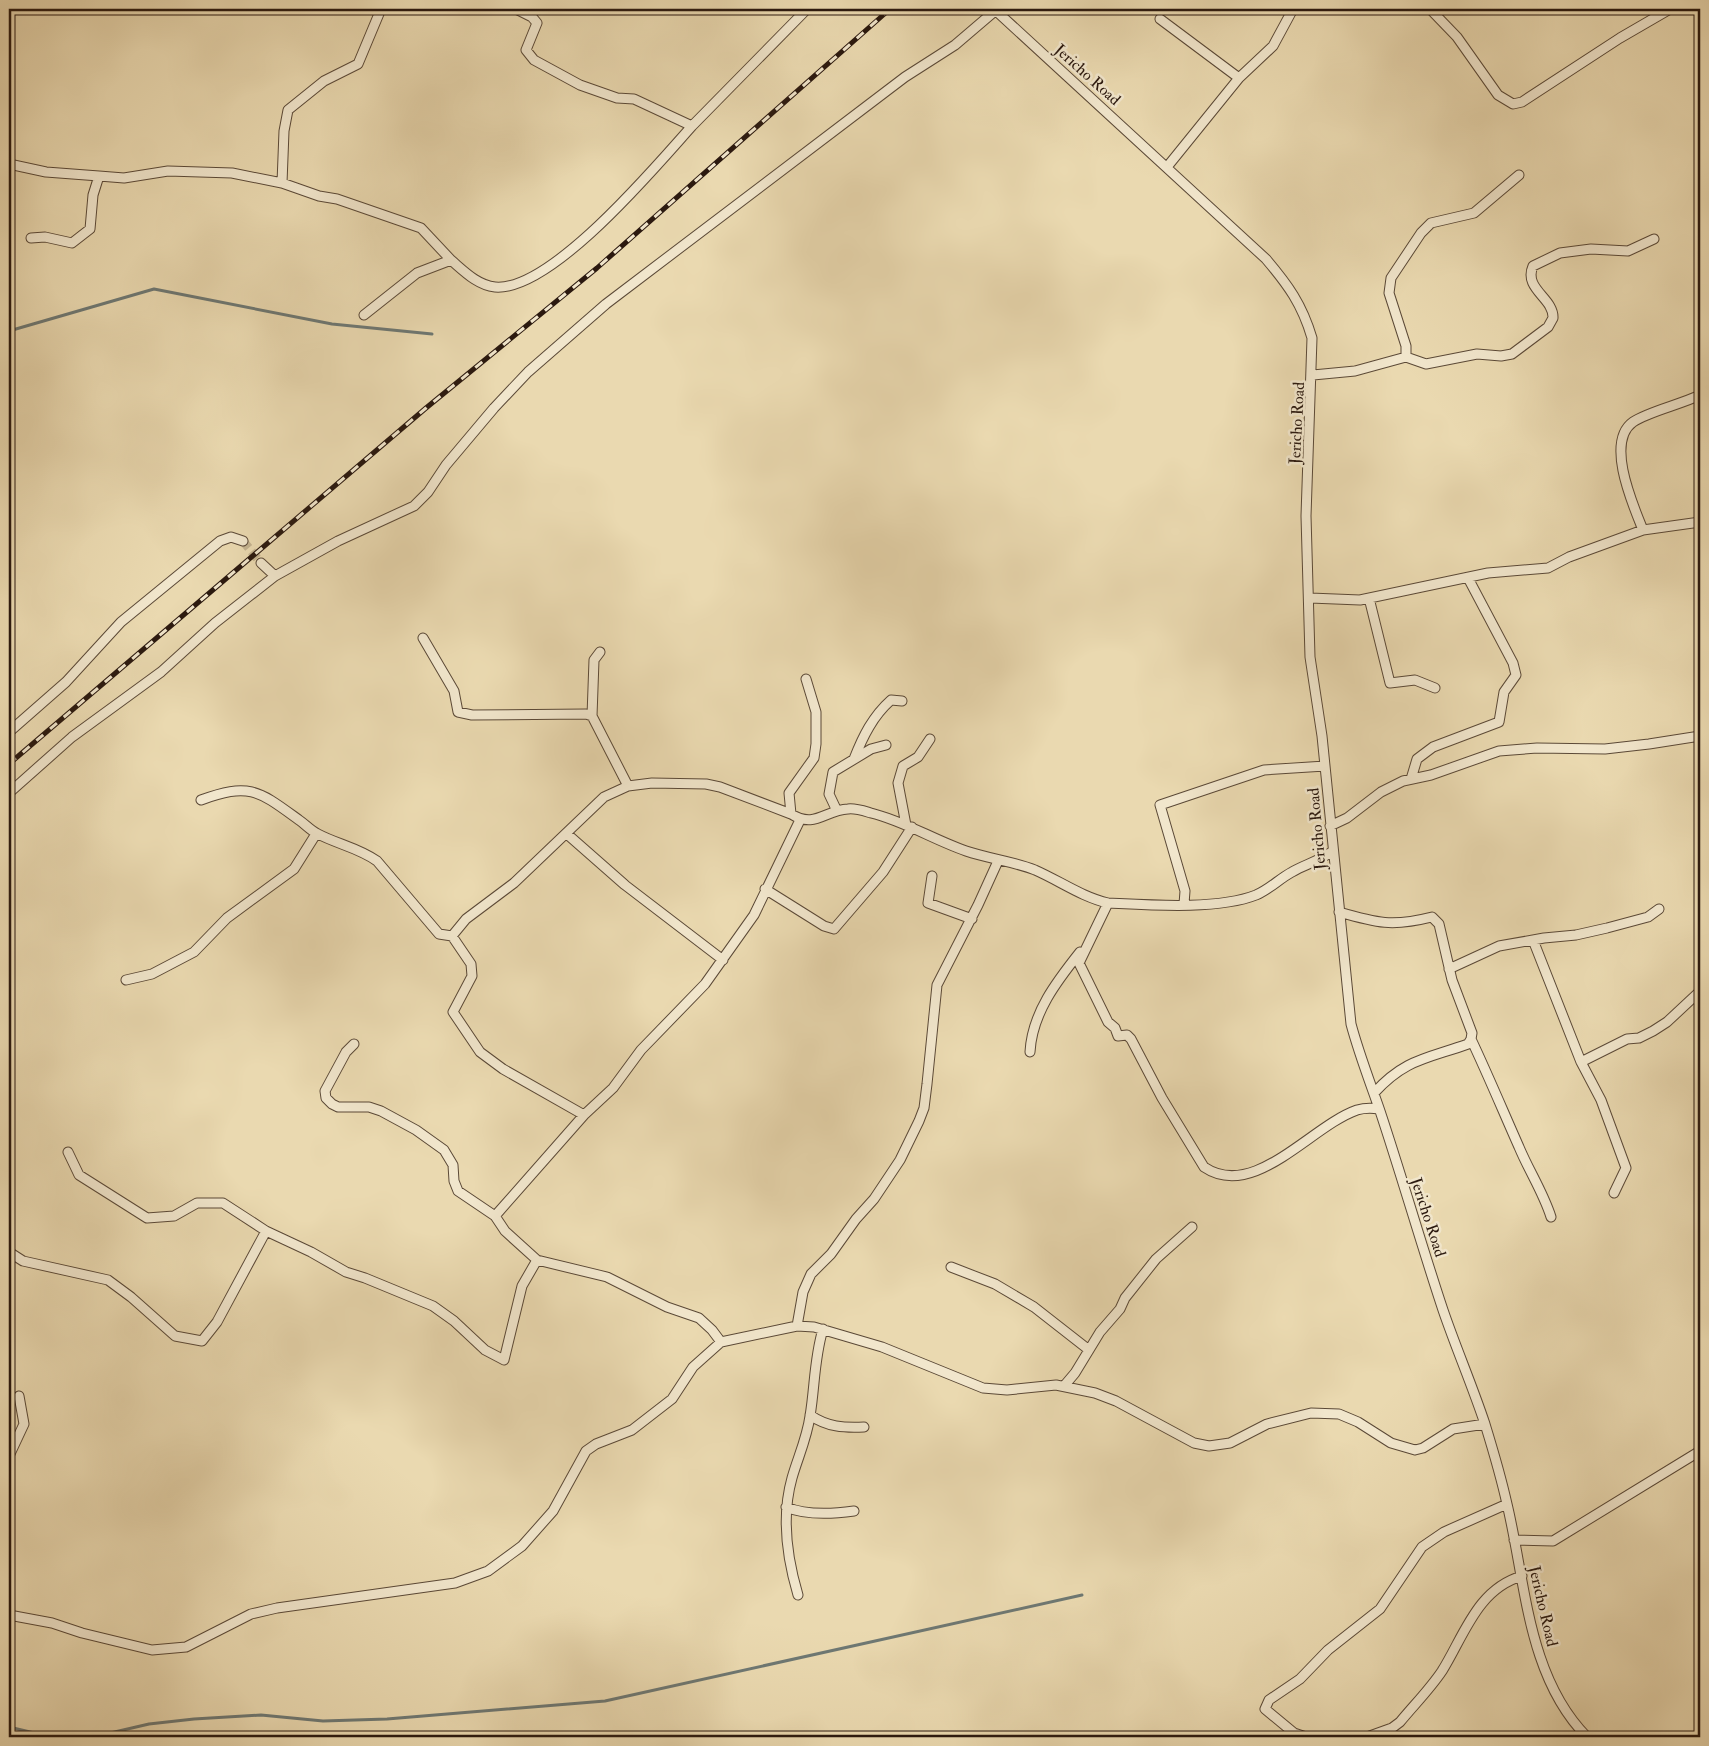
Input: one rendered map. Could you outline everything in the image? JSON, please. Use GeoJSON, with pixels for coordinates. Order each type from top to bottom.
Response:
{"type":"FeatureCollection","features":[{"type":"Feature","properties":{"kind":"street"},"geometry":{"type":"LineString","coordinates":[[282,183],[284,131],[288,110],[324,81],[358,64],[381,9]]}},
{"type":"Feature","properties":{"kind":"street"},"geometry":{"type":"LineString","coordinates":[[516,9],[532,17],[537,23],[526,50],[534,60],[580,85],[618,98],[634,99],[692,126]]}},
{"type":"Feature","properties":{"kind":"street"},"geometry":{"type":"LineString","coordinates":[[9,164],[46,172],[124,178],[168,172],[232,173],[282,183],[319,196],[338,199],[421,228],[450,260],[473,279],[485,285],[510,286],[526,281],[550,266],[581,241],[628,195],[692,126],[807,9]]}},
{"type":"Feature","properties":{"kind":"street"},"geometry":{"type":"LineString","coordinates":[[9,793],[72,737],[161,672],[215,623],[275,576],[338,540],[414,506],[428,492],[446,465],[494,408],[528,372],[606,304],[905,77],[956,45],[995,9]]}},
{"type":"Feature","properties":{"kind":"street","name":"Jericho Road"},"geometry":{"type":"LineString","coordinates":[[995,9],[1266,259],[1292,290],[1306,315],[1312,338],[1313,375],[1306,516],[1310,598],[1310,657],[1325,766],[1351,1024],[1359,1056],[1380,1108],[1443,1309],[1485,1424],[1508,1504],[1514,1540],[1538,1647],[1547,1675],[1559,1703],[1572,1722],[1587,1737]]}},
{"type":"Feature","properties":{"kind":"street"},"geometry":{"type":"LineString","coordinates":[[1168,167],[1214,112],[1239,78],[1273,46],[1292,9]]}},
{"type":"Feature","properties":{"kind":"street"},"geometry":{"type":"LineString","coordinates":[[1430,9],[1457,37],[1498,95],[1513,104],[1522,102],[1620,38],[1670,9]]}},
{"type":"Feature","properties":{"kind":"street"},"geometry":{"type":"LineString","coordinates":[[1160,18],[1239,78]]}},
{"type":"Feature","properties":{"kind":"street"},"geometry":{"type":"LineString","coordinates":[[1406,357],[1406,346],[1393,313],[1389,293],[1391,278],[1421,233],[1431,224],[1474,213],[1519,175]]}},
{"type":"Feature","properties":{"kind":"street"},"geometry":{"type":"LineString","coordinates":[[31,238],[45,236],[72,243],[90,229],[93,195],[99,176]]}},
{"type":"Feature","properties":{"kind":"street"},"geometry":{"type":"LineString","coordinates":[[1313,375],[1355,371],[1406,357],[1426,364],[1477,354],[1501,356],[1512,354],[1548,327],[1553,318],[1548,303],[1534,287],[1531,278],[1533,266],[1560,253],[1591,249],[1628,251],[1654,239]]}},
{"type":"Feature","properties":{"kind":"street"},"geometry":{"type":"LineString","coordinates":[[364,315],[417,273],[450,260]]}},
{"type":"Feature","properties":{"kind":"street"},"geometry":{"type":"LineString","coordinates":[[1643,530],[1624,479],[1621,455],[1625,429],[1634,421],[1700,395]]}},
{"type":"Feature","properties":{"kind":"street"},"geometry":{"type":"LineString","coordinates":[[1310,598],[1360,600],[1488,573],[1548,568],[1569,557],[1643,530],[1700,522]]}},
{"type":"Feature","properties":{"kind":"street"},"geometry":{"type":"LineString","coordinates":[[9,732],[66,682],[121,622],[220,541],[231,537],[243,541]]}},
{"type":"Feature","properties":{"kind":"street"},"geometry":{"type":"LineString","coordinates":[[261,563],[275,576]]}},
{"type":"Feature","properties":{"kind":"street"},"geometry":{"type":"LineString","coordinates":[[1411,779],[1417,758],[1434,747],[1499,722],[1504,692],[1516,675],[1513,663],[1468,578]]}},
{"type":"Feature","properties":{"kind":"street"},"geometry":{"type":"LineString","coordinates":[[1368,598],[1390,683],[1415,680],[1435,688]]}},
{"type":"Feature","properties":{"kind":"street"},"geometry":{"type":"LineString","coordinates":[[423,638],[454,691],[457,710],[460,713],[586,714],[592,716]]}},
{"type":"Feature","properties":{"kind":"street"},"geometry":{"type":"LineString","coordinates":[[600,652],[594,660],[592,716],[628,786]]}},
{"type":"Feature","properties":{"kind":"street"},"geometry":{"type":"LineString","coordinates":[[791,814],[789,793],[814,758],[816,744],[816,712],[806,679]]}},
{"type":"Feature","properties":{"kind":"street"},"geometry":{"type":"LineString","coordinates":[[854,759],[862,737],[878,712],[892,700],[902,701]]}},
{"type":"Feature","properties":{"kind":"street"},"geometry":{"type":"LineString","coordinates":[[1330,826],[1347,818],[1382,792],[1411,779],[1431,775],[1499,751],[1537,748],[1606,748],[1700,736]]}},
{"type":"Feature","properties":{"kind":"street"},"geometry":{"type":"LineString","coordinates":[[765,890],[824,926],[834,929],[883,872],[909,826],[898,783],[902,766],[918,757],[930,739]]}},
{"type":"Feature","properties":{"kind":"street"},"geometry":{"type":"LineString","coordinates":[[837,811],[829,794],[833,772],[871,748],[886,745]]}},
{"type":"Feature","properties":{"kind":"street"},"geometry":{"type":"LineString","coordinates":[[1184,904],[1185,891],[1160,805],[1172,799],[1264,770],[1325,766]]}},
{"type":"Feature","properties":{"kind":"street"},"geometry":{"type":"LineString","coordinates":[[452,936],[466,919],[514,883],[604,797],[628,786],[652,783],[706,784],[720,787],[749,800],[791,814],[800,820],[818,819],[837,811],[849,809],[872,813],[909,826],[965,851],[998,861],[1008,860],[1036,871],[1096,900],[1108,903],[1184,904],[1233,901],[1258,894],[1292,872],[1317,862],[1333,851]]}},
{"type":"Feature","properties":{"kind":"street"},"geometry":{"type":"LineString","coordinates":[[201,800],[228,790],[243,790],[261,794],[316,834],[364,852],[376,861],[439,934],[452,936],[471,964],[472,976],[453,1012],[473,1044],[502,1069],[584,1115]]}},
{"type":"Feature","properties":{"kind":"street"},"geometry":{"type":"LineString","coordinates":[[495,1216],[584,1115],[613,1088],[641,1050],[705,984],[754,915],[800,820]]}},
{"type":"Feature","properties":{"kind":"street"},"geometry":{"type":"LineString","coordinates":[[126,980],[152,974],[194,952],[228,918],[294,869],[316,834]]}},
{"type":"Feature","properties":{"kind":"street"},"geometry":{"type":"LineString","coordinates":[[567,834],[625,885],[723,960]]}},
{"type":"Feature","properties":{"kind":"street"},"geometry":{"type":"LineString","coordinates":[[797,1326],[807,1281],[874,1199],[900,1160],[919,1121],[924,1108],[928,1084],[937,985],[972,919],[998,861]]}},
{"type":"Feature","properties":{"kind":"street"},"geometry":{"type":"LineString","coordinates":[[932,876],[928,903],[972,919]]}},
{"type":"Feature","properties":{"kind":"street"},"geometry":{"type":"LineString","coordinates":[[1108,903],[1079,963],[1108,1022],[1116,1028],[1118,1036],[1127,1035],[1131,1039],[1162,1098],[1204,1167],[1213,1173],[1245,1175],[1262,1169],[1343,1117],[1363,1108],[1380,1108]]}},
{"type":"Feature","properties":{"kind":"street"},"geometry":{"type":"LineString","coordinates":[[1449,969],[1499,946],[1576,935],[1607,928],[1648,917],[1659,909]]}},
{"type":"Feature","properties":{"kind":"street"},"geometry":{"type":"LineString","coordinates":[[1339,912],[1379,923],[1411,922],[1432,917],[1439,924],[1449,969],[1472,1033],[1468,1044],[1406,1065],[1390,1075],[1374,1093]]}},
{"type":"Feature","properties":{"kind":"street"},"geometry":{"type":"LineString","coordinates":[[1030,1052],[1034,1028],[1052,990],[1091,938]]}},
{"type":"Feature","properties":{"kind":"street"},"geometry":{"type":"LineString","coordinates":[[1532,940],[1581,1062],[1601,1100],[1626,1168],[1614,1193]]}},
{"type":"Feature","properties":{"kind":"street"},"geometry":{"type":"LineString","coordinates":[[1581,1062],[1627,1039],[1639,1038],[1653,1031],[1667,1022],[1697,994],[1700,994]]}},
{"type":"Feature","properties":{"kind":"street"},"geometry":{"type":"LineString","coordinates":[[1471,1039],[1494,1086],[1519,1149],[1545,1199],[1551,1217]]}},
{"type":"Feature","properties":{"kind":"street"},"geometry":{"type":"LineString","coordinates":[[354,1044],[346,1052],[324,1091],[326,1098],[338,1107],[369,1107],[416,1130],[449,1157],[453,1165],[454,1181],[458,1191],[495,1216],[505,1231],[537,1260],[607,1277],[667,1307],[699,1318],[721,1342]]}},
{"type":"Feature","properties":{"kind":"street"},"geometry":{"type":"LineString","coordinates":[[68,1152],[79,1176],[147,1218],[174,1216],[197,1203],[223,1203],[266,1231],[311,1252],[346,1272],[366,1278],[433,1306],[454,1321],[485,1350],[504,1360],[522,1286],[537,1260]]}},
{"type":"Feature","properties":{"kind":"street"},"geometry":{"type":"LineString","coordinates":[[1064,1386],[1120,1309],[1125,1298],[1156,1259],[1192,1227]]}},
{"type":"Feature","properties":{"kind":"street"},"geometry":{"type":"LineString","coordinates":[[9,1252],[23,1261],[108,1280],[131,1297],[175,1336],[202,1341],[217,1322],[266,1231]]}},
{"type":"Feature","properties":{"kind":"street"},"geometry":{"type":"LineString","coordinates":[[951,1267],[995,1284],[1034,1307],[1089,1350]]}},
{"type":"Feature","properties":{"kind":"street"},"geometry":{"type":"LineString","coordinates":[[9,1616],[52,1623],[82,1633],[152,1650],[186,1647],[251,1614],[331,1600],[455,1583],[488,1571],[522,1546],[553,1511],[586,1451],[596,1444],[632,1430],[672,1399],[694,1367],[721,1342],[797,1326],[823,1329],[910,1357],[950,1376],[983,1388],[1007,1390],[1064,1386],[1095,1393],[1116,1401],[1194,1443],[1209,1446],[1230,1443],[1267,1424],[1311,1413],[1339,1414],[1358,1422],[1391,1443],[1410,1450],[1423,1448],[1453,1429],[1485,1424]]}},
{"type":"Feature","properties":{"kind":"street"},"geometry":{"type":"LineString","coordinates":[[798,1595],[790,1569],[786,1507],[792,1478],[805,1443],[810,1415],[816,1353],[823,1329]]}},
{"type":"Feature","properties":{"kind":"street"},"geometry":{"type":"LineString","coordinates":[[9,1456],[24,1424],[19,1396]]}},
{"type":"Feature","properties":{"kind":"street"},"geometry":{"type":"LineString","coordinates":[[810,1415],[821,1422],[839,1427],[864,1427]]}},
{"type":"Feature","properties":{"kind":"street"},"geometry":{"type":"LineString","coordinates":[[1514,1540],[1553,1541],[1700,1450]]}},
{"type":"Feature","properties":{"kind":"street"},"geometry":{"type":"LineString","coordinates":[[1306,1737],[1294,1733],[1265,1709],[1268,1700],[1300,1679],[1328,1650],[1371,1618],[1380,1609],[1422,1547],[1444,1532],[1508,1504]]}},
{"type":"Feature","properties":{"kind":"street"},"geometry":{"type":"LineString","coordinates":[[786,1507],[795,1510],[820,1512],[854,1510]]}},
{"type":"Feature","properties":{"kind":"street"},"geometry":{"type":"LineString","coordinates":[[1367,1737],[1392,1728],[1400,1722],[1442,1671],[1471,1616],[1497,1587],[1522,1576]]}},
{"type":"Feature","properties":{"kind":"waterway"},"geometry":{"type":"LineString","coordinates":[[9,331],[154,289],[332,324],[432,334]]}},
{"type":"Feature","properties":{"kind":"waterway"},"geometry":{"type":"LineString","coordinates":[[93,1737],[149,1724],[194,1719],[261,1715],[323,1721],[387,1719],[605,1701],[1082,1595]]}},
{"type":"Feature","properties":{"kind":"waterway"},"geometry":{"type":"LineString","coordinates":[[9,1727],[51,1737]]}},
{"type":"Feature","properties":{"kind":"tunnel"},"geometry":{"type":"LineString","coordinates":[[243,541],[261,563]]}},
{"type":"Feature","properties":{"kind":"railway"},"geometry":{"type":"LineString","coordinates":[[9,764],[426,408],[597,268],[890,9]]}}]}
